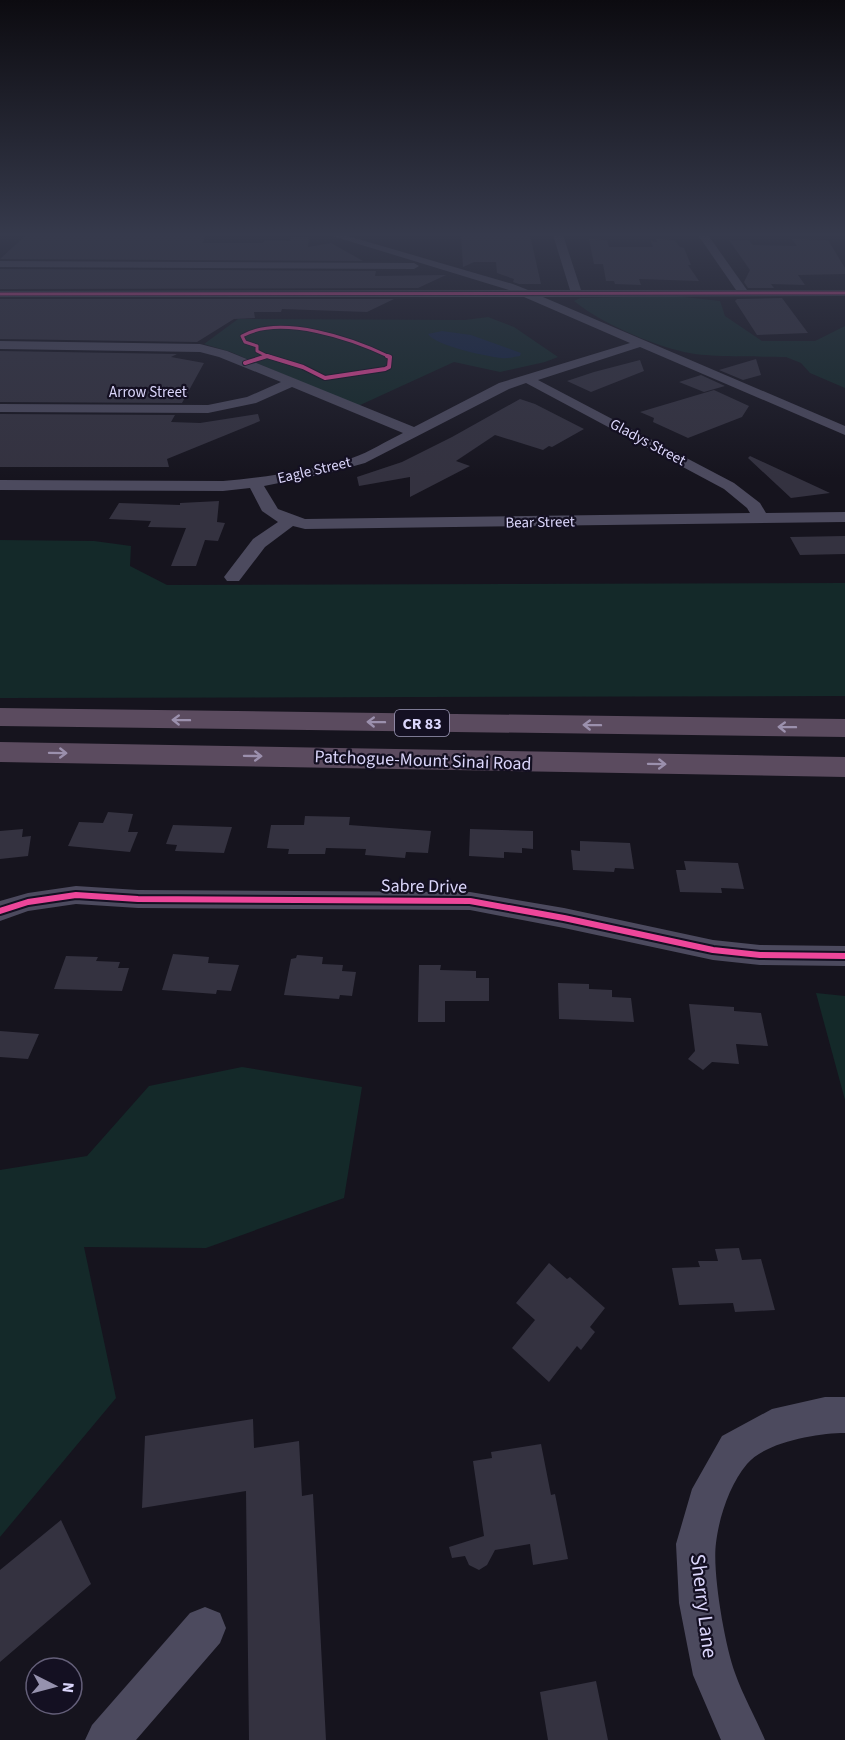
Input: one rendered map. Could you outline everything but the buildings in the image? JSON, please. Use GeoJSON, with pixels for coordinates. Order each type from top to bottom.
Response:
{"type":"FeatureCollection","features":[{"type":"Feature","properties":{"kind":"highway","name":"Patchogue-Mount Sinai Road"},"geometry":{"type":"LineString","coordinates":[[0,717],[845,728]]}},
{"type":"Feature","properties":{"kind":"highway","name":"Patchogue-Mount Sinai Road"},"geometry":{"type":"LineString","coordinates":[[0,752],[845,767]]}},
{"type":"Feature","properties":{"kind":"street"},"geometry":{"type":"LineString","coordinates":[[580,316],[845,431]]}},
{"type":"Feature","properties":{"kind":"street","name":"Eagle Street"},"geometry":{"type":"LineString","coordinates":[[0,485],[223,486],[255,483],[329,469],[360,460],[504,386],[641,343]]}},
{"type":"Feature","properties":{"kind":"street"},"geometry":{"type":"LineString","coordinates":[[0,345],[200,348],[223,354],[416,433]]}},
{"type":"Feature","properties":{"kind":"street","name":"Gladys Street"},"geometry":{"type":"LineString","coordinates":[[525,378],[729,486],[754,506],[760,518]]}},
{"type":"Feature","properties":{"kind":"street","name":"Arrow Street"},"geometry":{"type":"LineString","coordinates":[[0,408],[208,409],[251,400],[291,383]]}},
{"type":"Feature","properties":{"kind":"street","name":"Bear Street"},"geometry":{"type":"LineString","coordinates":[[255,483],[265,506],[274,515],[289,521],[328,526],[845,517]]}},
{"type":"Feature","properties":{"kind":"street"},"geometry":{"type":"LineString","coordinates":[[233,577],[259,543],[289,521]]}},
{"type":"Feature","properties":{"kind":"street","name":"Sabre Drive"},"geometry":{"type":"LineString","coordinates":[[0,910],[28,902],[76,895],[138,899],[470,901],[564,918],[713,950],[760,955],[845,956]]}},
{"type":"Feature","properties":{"kind":"street","name":"Sherry Lane"},"geometry":{"type":"LineString","coordinates":[[743,1740],[714,1675],[699,1603],[696,1544],[711,1489],[735,1449],[772,1427],[825,1414],[845,1415]]}},
{"type":"Feature","properties":{"kind":"street"},"geometry":{"type":"LineString","coordinates":[[107,1740],[206,1628]]}},
{"type":"Feature","properties":{"kind":"green space"},"geometry":{"type":"Polygon","coordinates":[[[725,316],[762,341],[815,341],[845,326],[845,388],[810,373],[801,363],[786,357],[707,355],[684,352],[641,338],[598,317],[725,316]]]}},
{"type":"Feature","properties":{"kind":"green space"},"geometry":{"type":"Polygon","coordinates":[[[488,317],[514,327],[558,357],[500,372],[454,362],[358,406],[231,352],[204,344],[238,319],[465,320],[488,317]]]}},
{"type":"Feature","properties":{"kind":"green space"},"geometry":{"type":"Polygon","coordinates":[[[0,540],[94,541],[131,546],[130,566],[167,585],[845,583],[845,696],[0,698],[0,540]]]}},
{"type":"Feature","properties":{"kind":"green space"},"geometry":{"type":"Polygon","coordinates":[[[816,993],[845,996],[845,1100],[816,993]]]}},
{"type":"Feature","properties":{"kind":"green space"},"geometry":{"type":"Polygon","coordinates":[[[242,1067],[362,1087],[344,1198],[206,1248],[84,1247],[116,1398],[0,1537],[0,1170],[87,1156],[149,1086],[242,1067]]]}},
{"type":"Feature","properties":{"kind":"water"},"geometry":{"type":"Polygon","coordinates":[[[442,331],[471,335],[521,353],[520,356],[506,358],[484,355],[441,343],[428,334],[442,331]]]}},
{"type":"Feature","properties":{"kind":"cycle path"},"geometry":{"type":"LineString","coordinates":[[245,363],[267,356],[303,367],[325,378],[385,369],[389,367],[390,357],[350,340],[287,327],[251,331],[242,336],[245,342],[257,346],[257,351],[267,356]]}},
{"type":"Feature","properties":{"kind":"cycle path"},"geometry":{"type":"LineString","coordinates":[[0,911],[28,902],[76,895],[138,899],[470,901],[564,918],[713,950],[760,955],[845,956]]}}]}
